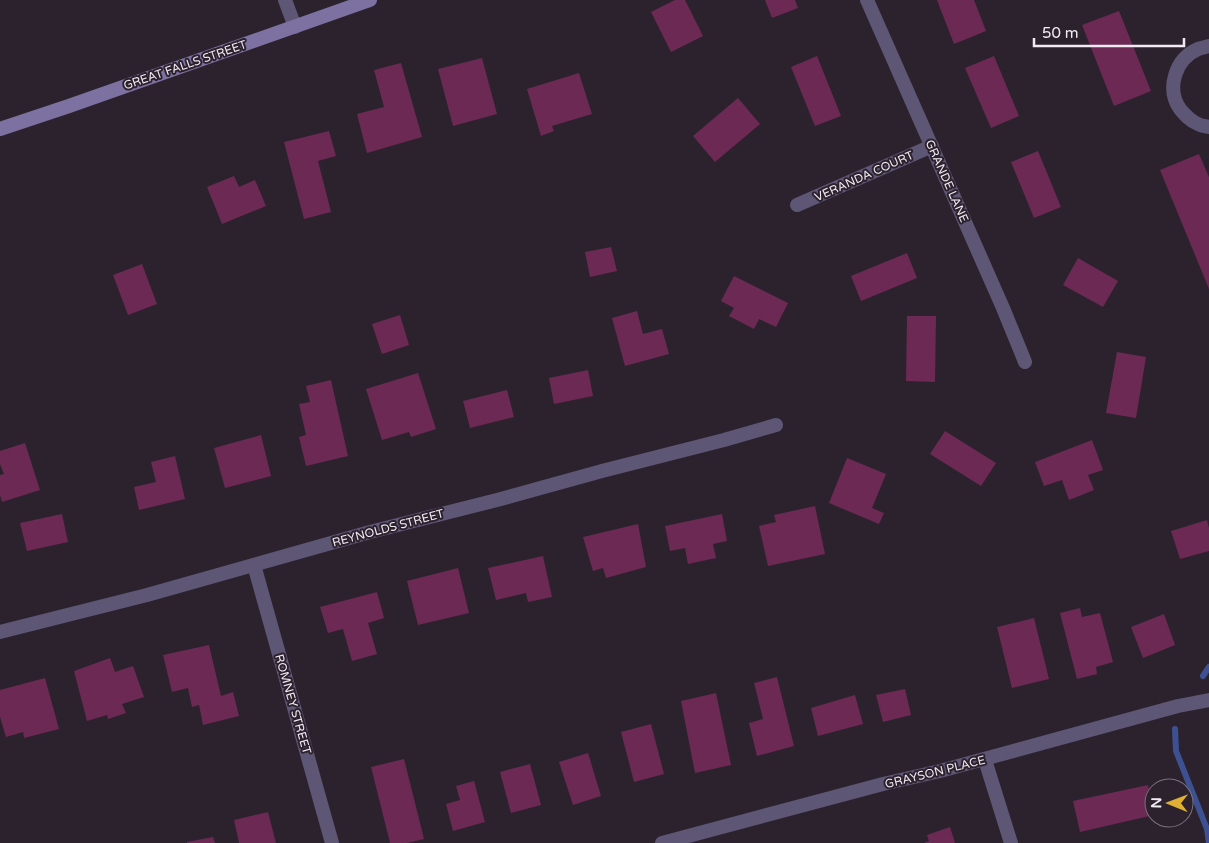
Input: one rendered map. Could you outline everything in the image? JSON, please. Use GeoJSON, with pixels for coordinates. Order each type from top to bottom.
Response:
{"type":"FeatureCollection","features":[{"type":"Feature","properties":{"kind":"main road","name":"GREAT FALLS STREET"},"geometry":{"type":"LineString","coordinates":[[0,129],[370,0]]}},
{"type":"Feature","properties":{"kind":"street"},"geometry":{"type":"LineString","coordinates":[[285,0],[294,27]]}},
{"type":"Feature","properties":{"kind":"street","name":"GRANDE LANE"},"geometry":{"type":"LineString","coordinates":[[867,0],[1025,362]]}},
{"type":"Feature","properties":{"kind":"street"},"geometry":{"type":"LineString","coordinates":[[1209,46],[1198,49],[1186,57],[1178,68],[1173,90],[1177,104],[1185,116],[1196,124],[1209,128]]}},
{"type":"Feature","properties":{"kind":"street","name":"VERANDA COURT"},"geometry":{"type":"LineString","coordinates":[[797,206],[932,146]]}},
{"type":"Feature","properties":{"kind":"street","name":"REYNOLDS STREET"},"geometry":{"type":"LineString","coordinates":[[0,632],[147,595],[370,532],[776,425]]}},
{"type":"Feature","properties":{"kind":"street","name":"ROMNEY STREET"},"geometry":{"type":"LineString","coordinates":[[254,566],[332,843]]}},
{"type":"Feature","properties":{"kind":"street","name":"GRAYSON PLACE"},"geometry":{"type":"LineString","coordinates":[[662,843],[883,784],[985,760],[1178,706],[1209,700]]}},
{"type":"Feature","properties":{"kind":"street"},"geometry":{"type":"LineString","coordinates":[[985,760],[1010,843]]}},
{"type":"Feature","properties":{"kind":"building"},"geometry":{"type":"Polygon","coordinates":[[[675,0],[685,0],[703,36],[671,52],[651,12],[675,0]]]}},
{"type":"Feature","properties":{"kind":"building"},"geometry":{"type":"Polygon","coordinates":[[[765,0],[795,0],[798,8],[772,18],[765,0]]]}},
{"type":"Feature","properties":{"kind":"building"},"geometry":{"type":"Polygon","coordinates":[[[937,0],[974,0],[986,31],[954,44],[937,0]]]}},
{"type":"Feature","properties":{"kind":"building"},"geometry":{"type":"Polygon","coordinates":[[[1119,11],[1151,91],[1114,106],[1082,25],[1119,11]]]}},
{"type":"Feature","properties":{"kind":"building"},"geometry":{"type":"Polygon","coordinates":[[[817,56],[841,116],[815,126],[791,67],[817,56]]]}},
{"type":"Feature","properties":{"kind":"building"},"geometry":{"type":"Polygon","coordinates":[[[994,56],[1019,116],[991,128],[965,68],[994,56]]]}},
{"type":"Feature","properties":{"kind":"building"},"geometry":{"type":"Polygon","coordinates":[[[482,58],[497,114],[453,126],[438,69],[482,58]]]}},
{"type":"Feature","properties":{"kind":"building"},"geometry":{"type":"Polygon","coordinates":[[[401,63],[422,137],[367,153],[357,114],[384,107],[374,70],[401,63]]]}},
{"type":"Feature","properties":{"kind":"building"},"geometry":{"type":"Polygon","coordinates":[[[579,73],[592,114],[552,126],[554,131],[541,136],[527,89],[579,73]]]}},
{"type":"Feature","properties":{"kind":"building"},"geometry":{"type":"Polygon","coordinates":[[[738,98],[760,124],[715,162],[693,136],[738,98]]]}},
{"type":"Feature","properties":{"kind":"building"},"geometry":{"type":"Polygon","coordinates":[[[329,131],[336,156],[318,161],[331,212],[304,219],[284,142],[329,131]]]}},
{"type":"Feature","properties":{"kind":"building"},"geometry":{"type":"Polygon","coordinates":[[[1038,151],[1061,207],[1034,218],[1011,162],[1038,151]]]}},
{"type":"Feature","properties":{"kind":"building"},"geometry":{"type":"Polygon","coordinates":[[[1199,154],[1209,177],[1209,289],[1160,170],[1199,154]]]}},
{"type":"Feature","properties":{"kind":"building"},"geometry":{"type":"Polygon","coordinates":[[[234,176],[239,187],[255,180],[266,206],[222,224],[207,187],[234,176]]]}},
{"type":"Feature","properties":{"kind":"building"},"geometry":{"type":"Polygon","coordinates":[[[611,247],[617,271],[590,277],[585,252],[611,247]]]}},
{"type":"Feature","properties":{"kind":"building"},"geometry":{"type":"Polygon","coordinates":[[[907,253],[917,278],[861,301],[851,276],[907,253]]]}},
{"type":"Feature","properties":{"kind":"building"},"geometry":{"type":"Polygon","coordinates":[[[1078,258],[1118,281],[1103,307],[1063,285],[1078,258]]]}},
{"type":"Feature","properties":{"kind":"building"},"geometry":{"type":"Polygon","coordinates":[[[142,264],[157,304],[128,315],[113,275],[142,264]]]}},
{"type":"Feature","properties":{"kind":"building"},"geometry":{"type":"Polygon","coordinates":[[[734,276],[788,303],[776,327],[759,319],[754,329],[729,316],[734,308],[721,301],[734,276]]]}},
{"type":"Feature","properties":{"kind":"building"},"geometry":{"type":"Polygon","coordinates":[[[637,311],[643,334],[662,329],[669,354],[625,366],[612,318],[637,311]]]}},
{"type":"Feature","properties":{"kind":"building"},"geometry":{"type":"Polygon","coordinates":[[[400,315],[409,345],[382,354],[372,324],[400,315]]]}},
{"type":"Feature","properties":{"kind":"building"},"geometry":{"type":"Polygon","coordinates":[[[907,316],[936,316],[935,382],[906,381],[907,316]]]}},
{"type":"Feature","properties":{"kind":"building"},"geometry":{"type":"Polygon","coordinates":[[[1117,352],[1146,357],[1136,418],[1106,413],[1117,352]]]}},
{"type":"Feature","properties":{"kind":"building"},"geometry":{"type":"Polygon","coordinates":[[[588,370],[593,396],[554,404],[549,378],[588,370]]]}},
{"type":"Feature","properties":{"kind":"building"},"geometry":{"type":"Polygon","coordinates":[[[418,373],[436,429],[411,437],[409,432],[382,440],[366,389],[418,373]]]}},
{"type":"Feature","properties":{"kind":"building"},"geometry":{"type":"Polygon","coordinates":[[[331,380],[348,456],[306,466],[299,437],[306,435],[299,404],[310,402],[306,386],[331,380]]]}},
{"type":"Feature","properties":{"kind":"building"},"geometry":{"type":"Polygon","coordinates":[[[507,390],[514,417],[470,428],[463,401],[507,390]]]}},
{"type":"Feature","properties":{"kind":"building"},"geometry":{"type":"Polygon","coordinates":[[[945,431],[996,463],[981,486],[930,454],[945,431]]]}},
{"type":"Feature","properties":{"kind":"building"},"geometry":{"type":"Polygon","coordinates":[[[261,435],[271,476],[225,488],[214,448],[261,435]]]}},
{"type":"Feature","properties":{"kind":"building"},"geometry":{"type":"Polygon","coordinates":[[[1092,440],[1103,470],[1088,475],[1094,490],[1069,500],[1062,480],[1044,486],[1035,462],[1092,440]]]}},
{"type":"Feature","properties":{"kind":"building"},"geometry":{"type":"Polygon","coordinates":[[[25,443],[40,490],[2,502],[0,475],[4,474],[0,464],[0,451],[25,443]]]}},
{"type":"Feature","properties":{"kind":"building"},"geometry":{"type":"Polygon","coordinates":[[[175,456],[185,499],[139,510],[134,487],[156,482],[151,462],[175,456]]]}},
{"type":"Feature","properties":{"kind":"building"},"geometry":{"type":"Polygon","coordinates":[[[847,458],[886,474],[872,508],[884,513],[879,524],[829,503],[847,458]]]}},
{"type":"Feature","properties":{"kind":"building"},"geometry":{"type":"Polygon","coordinates":[[[815,506],[825,554],[768,566],[759,526],[776,522],[774,515],[815,506]]]}},
{"type":"Feature","properties":{"kind":"building"},"geometry":{"type":"Polygon","coordinates":[[[62,514],[68,542],[27,551],[20,523],[62,514]]]}},
{"type":"Feature","properties":{"kind":"building"},"geometry":{"type":"Polygon","coordinates":[[[722,514],[727,541],[713,544],[716,558],[688,564],[685,548],[670,551],[665,526],[722,514]]]}},
{"type":"Feature","properties":{"kind":"building"},"geometry":{"type":"Polygon","coordinates":[[[1207,520],[1209,551],[1180,559],[1171,531],[1207,520]]]}},
{"type":"Feature","properties":{"kind":"building"},"geometry":{"type":"Polygon","coordinates":[[[638,524],[646,567],[606,578],[603,568],[593,571],[583,537],[638,524]]]}},
{"type":"Feature","properties":{"kind":"building"},"geometry":{"type":"Polygon","coordinates":[[[543,556],[552,597],[528,602],[526,593],[496,600],[488,568],[543,556]]]}},
{"type":"Feature","properties":{"kind":"building"},"geometry":{"type":"Polygon","coordinates":[[[458,568],[469,613],[418,625],[407,581],[458,568]]]}},
{"type":"Feature","properties":{"kind":"building"},"geometry":{"type":"Polygon","coordinates":[[[377,592],[384,618],[368,623],[377,654],[352,661],[343,629],[328,633],[320,607],[377,592]]]}},
{"type":"Feature","properties":{"kind":"building"},"geometry":{"type":"Polygon","coordinates":[[[1080,608],[1082,617],[1100,613],[1113,662],[1096,667],[1097,674],[1077,679],[1060,613],[1080,608]]]}},
{"type":"Feature","properties":{"kind":"building"},"geometry":{"type":"Polygon","coordinates":[[[1164,614],[1175,645],[1143,658],[1131,627],[1164,614]]]}},
{"type":"Feature","properties":{"kind":"building"},"geometry":{"type":"Polygon","coordinates":[[[1034,618],[1049,679],[1012,688],[997,627],[1034,618]]]}},
{"type":"Feature","properties":{"kind":"building"},"geometry":{"type":"Polygon","coordinates":[[[209,645],[221,696],[233,692],[239,716],[203,725],[199,705],[192,707],[188,688],[172,692],[163,655],[209,645]]]}},
{"type":"Feature","properties":{"kind":"building"},"geometry":{"type":"Polygon","coordinates":[[[110,658],[115,672],[133,666],[144,697],[122,704],[126,713],[108,719],[107,715],[87,721],[74,671],[110,658]]]}},
{"type":"Feature","properties":{"kind":"building"},"geometry":{"type":"Polygon","coordinates":[[[777,677],[794,746],[757,756],[749,723],[763,719],[754,683],[777,677]]]}},
{"type":"Feature","properties":{"kind":"building"},"geometry":{"type":"Polygon","coordinates":[[[45,678],[59,729],[24,738],[23,732],[6,737],[0,717],[0,690],[45,678]]]}},
{"type":"Feature","properties":{"kind":"building"},"geometry":{"type":"Polygon","coordinates":[[[905,689],[911,715],[883,722],[876,695],[905,689]]]}},
{"type":"Feature","properties":{"kind":"building"},"geometry":{"type":"Polygon","coordinates":[[[716,693],[731,765],[695,773],[681,701],[716,693]]]}},
{"type":"Feature","properties":{"kind":"building"},"geometry":{"type":"Polygon","coordinates":[[[855,695],[863,724],[818,736],[811,708],[855,695]]]}},
{"type":"Feature","properties":{"kind":"building"},"geometry":{"type":"Polygon","coordinates":[[[651,724],[664,774],[634,782],[621,732],[651,724]]]}},
{"type":"Feature","properties":{"kind":"building"},"geometry":{"type":"Polygon","coordinates":[[[588,753],[601,796],[573,805],[559,762],[588,753]]]}},
{"type":"Feature","properties":{"kind":"building"},"geometry":{"type":"Polygon","coordinates":[[[404,759],[424,839],[407,843],[390,843],[371,767],[404,759]]]}},
{"type":"Feature","properties":{"kind":"building"},"geometry":{"type":"Polygon","coordinates":[[[530,764],[541,805],[511,813],[500,772],[530,764]]]}},
{"type":"Feature","properties":{"kind":"building"},"geometry":{"type":"Polygon","coordinates":[[[474,781],[485,822],[453,831],[446,804],[460,800],[456,786],[474,781]]]}},
{"type":"Feature","properties":{"kind":"building"},"geometry":{"type":"Polygon","coordinates":[[[1144,786],[1144,817],[1080,832],[1073,801],[1144,786]]]}},
{"type":"Feature","properties":{"kind":"building"},"geometry":{"type":"Polygon","coordinates":[[[268,812],[276,843],[239,843],[234,820],[268,812]]]}},
{"type":"Feature","properties":{"kind":"building"},"geometry":{"type":"Polygon","coordinates":[[[950,827],[955,843],[924,843],[929,841],[927,835],[950,827]]]}},
{"type":"Feature","properties":{"kind":"building"},"geometry":{"type":"Polygon","coordinates":[[[213,837],[215,843],[187,843],[187,842],[213,837]]]}},
{"type":"Feature","properties":{"kind":"waterway"},"geometry":{"type":"LineString","coordinates":[[1203,676],[1209,667]]}},
{"type":"Feature","properties":{"kind":"waterway"},"geometry":{"type":"LineString","coordinates":[[1175,729],[1176,751],[1207,829],[1209,843]]}}]}
